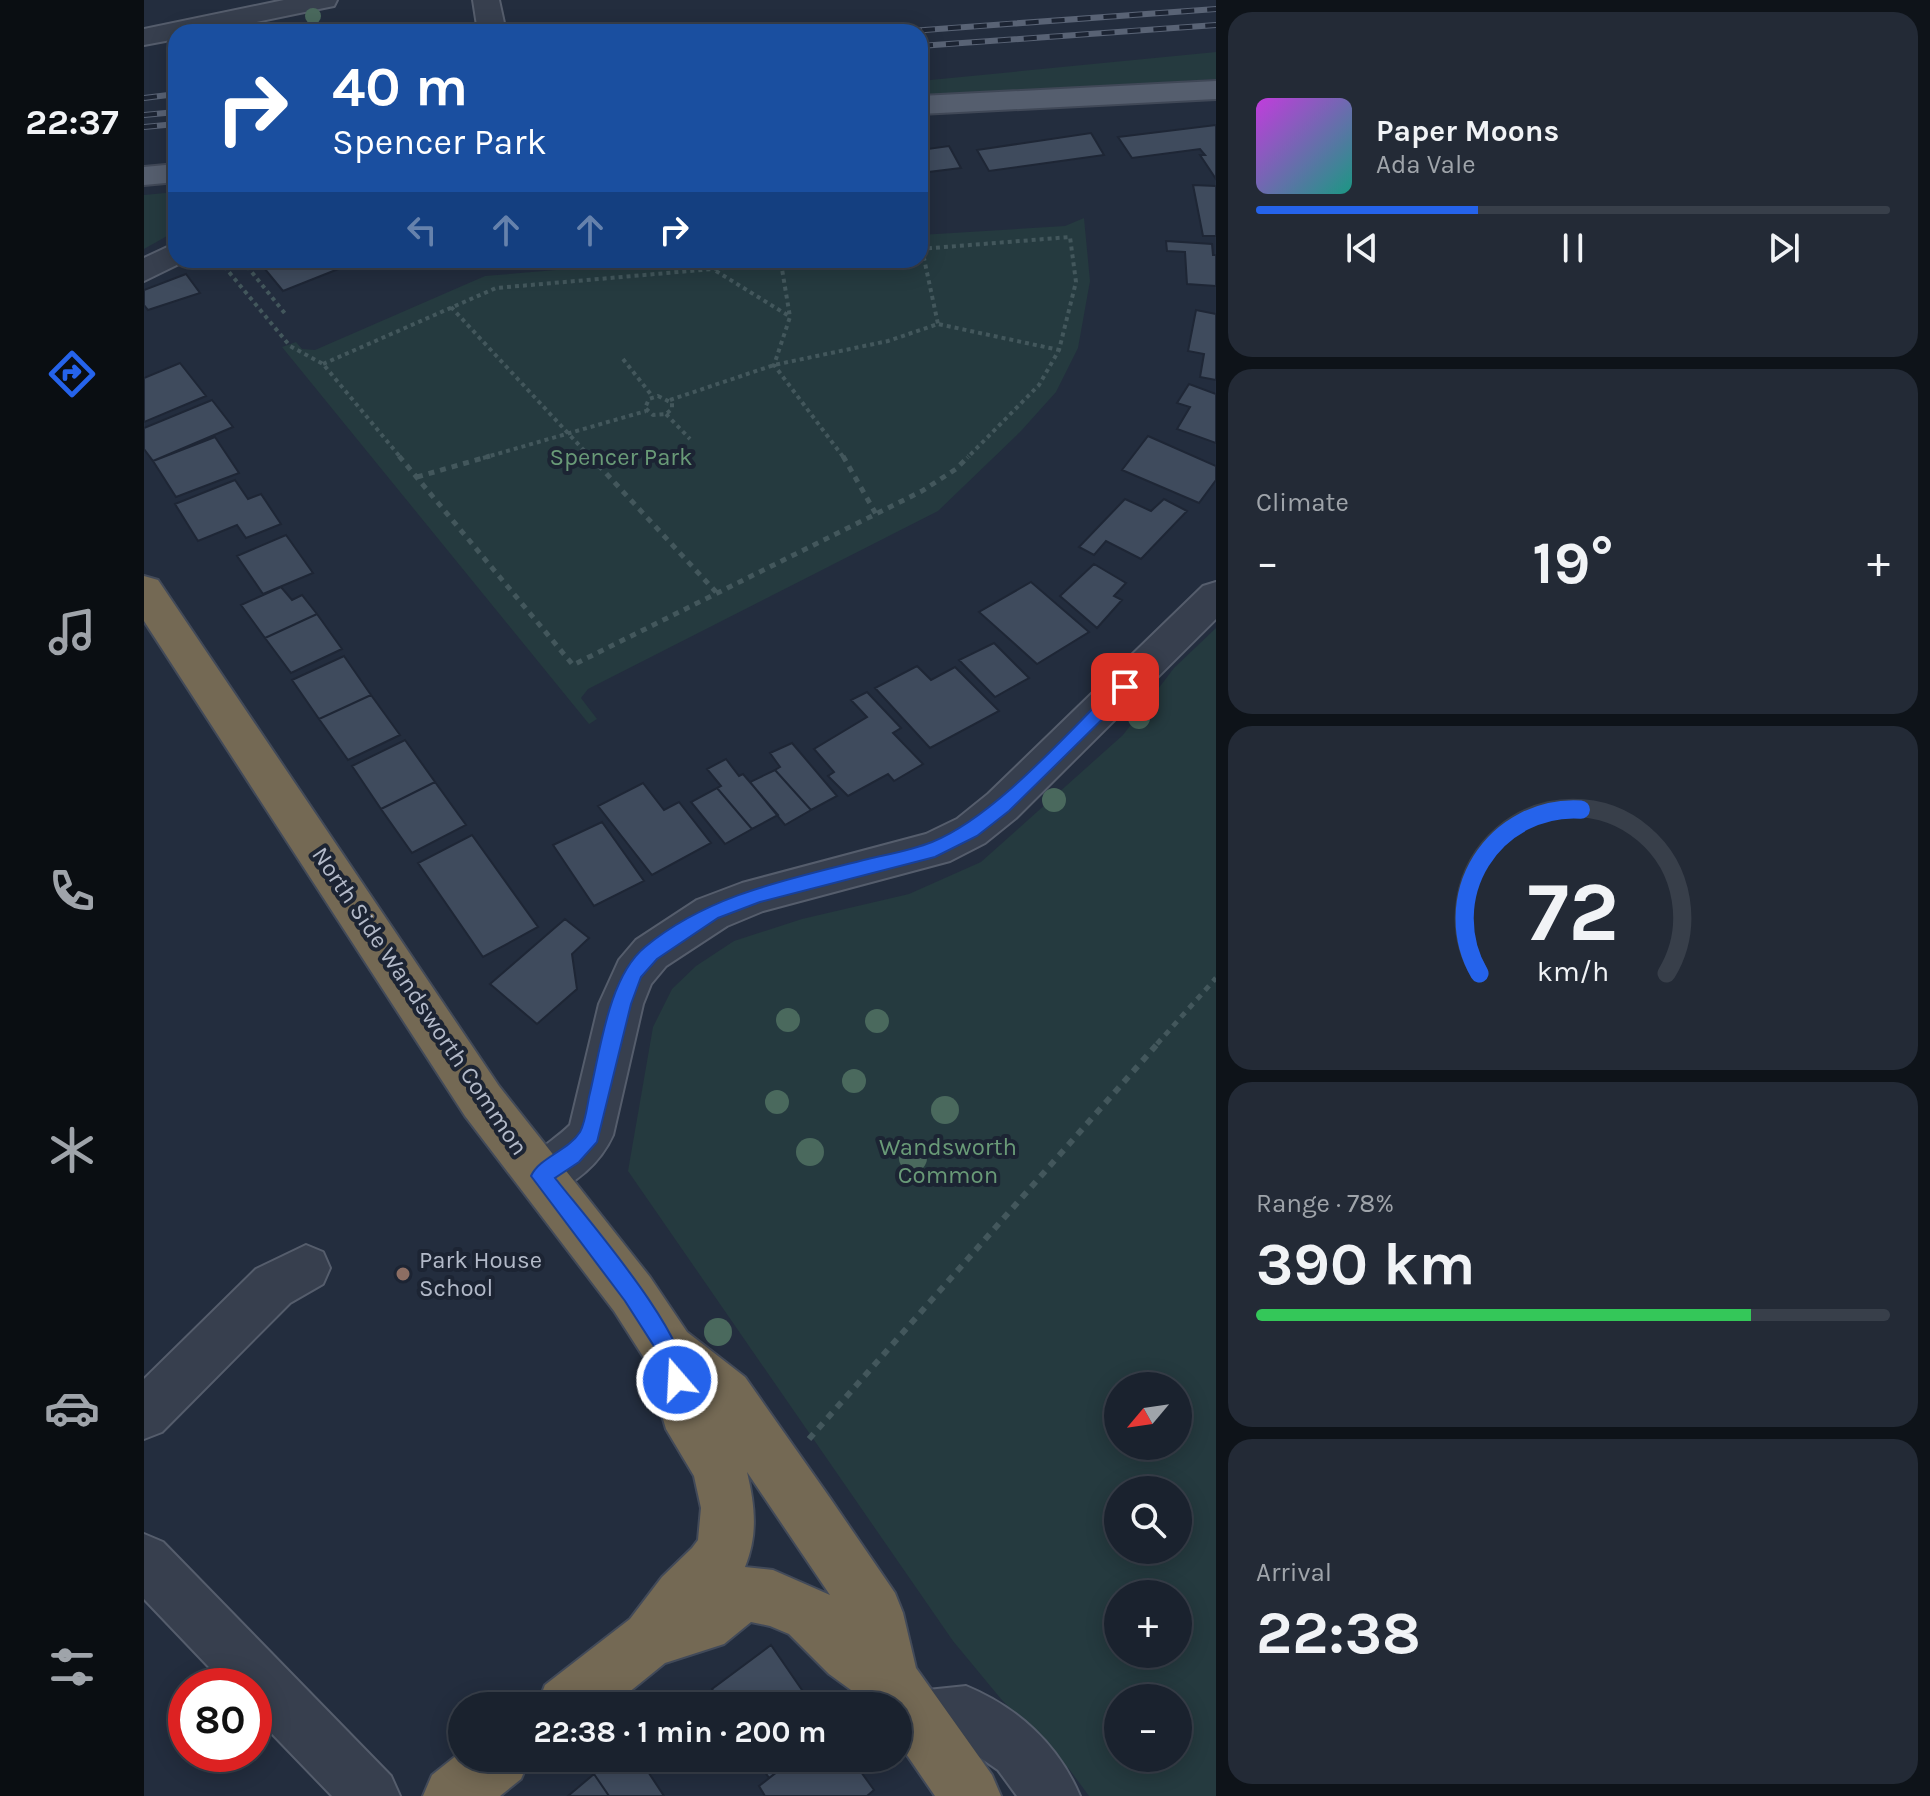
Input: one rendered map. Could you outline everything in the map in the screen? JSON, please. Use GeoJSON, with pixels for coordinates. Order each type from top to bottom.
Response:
{"type":"FeatureCollection","features":[{"type":"Feature","properties":{"kind":"highway","name":"North Side Wandsworth Common"},"geometry":{"type":"LineString","coordinates":[[144,590],[482,1101],[632,1294],[669,1350],[726,1396],[875,1613],[901,1692]]}},
{"type":"Feature","properties":{"kind":"highway"},"geometry":{"type":"LineString","coordinates":[[584,1692],[650,1639],[682,1597],[720,1558],[725,1548],[728,1508],[719,1467],[685,1410],[669,1350]]}},
{"type":"Feature","properties":{"kind":"highway"},"geometry":{"type":"LineString","coordinates":[[650,1639],[704,1624],[738,1597],[752,1594],[773,1598],[809,1614],[849,1654],[894,1692]]}},
{"type":"Feature","properties":{"kind":"highway","name":"North Side Wandsworth Common"},"geometry":{"type":"LineString","coordinates":[[912,1711],[971,1796]]}},
{"type":"Feature","properties":{"kind":"highway"},"geometry":{"type":"LineString","coordinates":[[453,1796],[483,1772]]}},
{"type":"Feature","properties":{"kind":"main road"},"geometry":{"type":"LineString","coordinates":[[928,105],[1216,90]]}},
{"type":"Feature","properties":{"kind":"main road"},"geometry":{"type":"LineString","coordinates":[[144,176],[168,174]]}},
{"type":"Feature","properties":{"kind":"street"},"geometry":{"type":"LineString","coordinates":[[207,24],[324,0]]}},
{"type":"Feature","properties":{"kind":"street"},"geometry":{"type":"LineString","coordinates":[[144,37],[168,32]]}},
{"type":"Feature","properties":{"kind":"street"},"geometry":{"type":"LineString","coordinates":[[144,271],[168,258]]}},
{"type":"Feature","properties":{"kind":"street"},"geometry":{"type":"LineString","coordinates":[[541,1176],[572,1155],[590,1135],[621,1004],[634,973],[651,953],[712,913],[757,895],[935,849],[971,831],[1002,806],[1216,596]]}},
{"type":"Feature","properties":{"kind":"street"},"geometry":{"type":"LineString","coordinates":[[144,1414],[273,1286],[306,1268]]}},
{"type":"Feature","properties":{"kind":"street"},"geometry":{"type":"LineString","coordinates":[[144,1561],[371,1796]]}},
{"type":"Feature","properties":{"kind":"street"},"geometry":{"type":"LineString","coordinates":[[912,1702],[966,1714],[1018,1750],[1051,1796]]}},
{"type":"Feature","properties":{"kind":"path"},"geometry":{"type":"LineString","coordinates":[[226,268],[290,346],[323,364],[573,665],[922,491],[956,469],[1039,385],[1059,350],[1076,282],[1070,237],[928,248]]}},
{"type":"Feature","properties":{"kind":"path"},"geometry":{"type":"LineString","coordinates":[[248,268],[287,316]]}},
{"type":"Feature","properties":{"kind":"path"},"geometry":{"type":"LineString","coordinates":[[323,364],[496,288],[740,268]]}},
{"type":"Feature","properties":{"kind":"path"},"geometry":{"type":"LineString","coordinates":[[774,365],[790,317],[782,268]]}},
{"type":"Feature","properties":{"kind":"path"},"geometry":{"type":"LineString","coordinates":[[925,268],[938,324]]}},
{"type":"Feature","properties":{"kind":"path"},"geometry":{"type":"LineString","coordinates":[[715,271],[790,317]]}},
{"type":"Feature","properties":{"kind":"path"},"geometry":{"type":"LineString","coordinates":[[451,307],[716,592]]}},
{"type":"Feature","properties":{"kind":"path"},"geometry":{"type":"LineString","coordinates":[[623,359],[653,397],[670,400],[774,365],[888,341],[938,324],[1059,350]]}},
{"type":"Feature","properties":{"kind":"path"},"geometry":{"type":"LineString","coordinates":[[774,365],[849,464],[876,514]]}},
{"type":"Feature","properties":{"kind":"path"},"geometry":{"type":"LineString","coordinates":[[646,411],[644,404],[653,397]]}},
{"type":"Feature","properties":{"kind":"path"},"geometry":{"type":"LineString","coordinates":[[417,477],[646,411],[666,414],[673,406],[670,400]]}},
{"type":"Feature","properties":{"kind":"path"},"geometry":{"type":"LineString","coordinates":[[666,414],[690,439]]}},
{"type":"Feature","properties":{"kind":"path"},"geometry":{"type":"LineString","coordinates":[[805,1443],[1216,978]]}},
{"type":"Feature","properties":{"kind":"green space"},"geometry":{"type":"Polygon","coordinates":[[[1216,52],[1216,79],[928,97],[928,80],[1216,52]]]}},
{"type":"Feature","properties":{"kind":"green space"},"geometry":{"type":"Polygon","coordinates":[[[168,193],[168,236],[144,249],[144,195],[168,193]]]}},
{"type":"Feature","properties":{"kind":"green space","name":"Spencer Park"},"geometry":{"type":"Polygon","coordinates":[[[1084,218],[1090,281],[1078,348],[1056,392],[1021,431],[938,511],[588,689],[581,698],[597,719],[589,724],[282,347],[296,342],[302,349],[315,350],[485,276],[580,268],[928,268],[928,235],[1065,226],[1084,218]]]}},
{"type":"Feature","properties":{"kind":"green space","name":"Wandsworth Common"},"geometry":{"type":"Polygon","coordinates":[[[1216,628],[1216,1796],[1089,1796],[1069,1769],[1001,1699],[953,1641],[628,1171],[653,1027],[672,989],[696,966],[734,941],[802,919],[909,894],[981,862],[1123,735],[1174,668],[1216,628]]]}},
{"type":"Feature","properties":{"kind":"building"},"geometry":{"type":"Polygon","coordinates":[[[1216,125],[1216,179],[1200,155],[1205,155],[1200,149],[1132,158],[1118,137],[1216,125]]]}},
{"type":"Feature","properties":{"kind":"building"},"geometry":{"type":"Polygon","coordinates":[[[1091,133],[1104,155],[989,171],[977,150],[1091,133]]]}},
{"type":"Feature","properties":{"kind":"building"},"geometry":{"type":"Polygon","coordinates":[[[949,146],[961,168],[928,172],[928,149],[949,146]]]}},
{"type":"Feature","properties":{"kind":"building"},"geometry":{"type":"Polygon","coordinates":[[[1193,185],[1216,186],[1216,236],[1203,236],[1193,185]]]}},
{"type":"Feature","properties":{"kind":"building"},"geometry":{"type":"Polygon","coordinates":[[[1166,241],[1212,244],[1213,255],[1216,255],[1216,286],[1187,284],[1185,252],[1167,251],[1166,241]]]}},
{"type":"Feature","properties":{"kind":"building"},"geometry":{"type":"Polygon","coordinates":[[[264,268],[341,268],[283,291],[264,268]]]}},
{"type":"Feature","properties":{"kind":"building"},"geometry":{"type":"Polygon","coordinates":[[[186,274],[200,293],[148,310],[144,305],[144,290],[186,274]]]}},
{"type":"Feature","properties":{"kind":"building"},"geometry":{"type":"Polygon","coordinates":[[[1196,310],[1216,314],[1216,380],[1200,377],[1204,354],[1188,351],[1196,310]]]}},
{"type":"Feature","properties":{"kind":"building"},"geometry":{"type":"Polygon","coordinates":[[[180,363],[206,396],[144,422],[144,378],[180,363]]]}},
{"type":"Feature","properties":{"kind":"building"},"geometry":{"type":"Polygon","coordinates":[[[1189,384],[1216,394],[1216,443],[1177,429],[1190,407],[1177,403],[1189,384]]]}},
{"type":"Feature","properties":{"kind":"building"},"geometry":{"type":"Polygon","coordinates":[[[212,400],[233,427],[153,461],[144,449],[144,428],[212,400]]]}},
{"type":"Feature","properties":{"kind":"building"},"geometry":{"type":"Polygon","coordinates":[[[1148,436],[1216,466],[1216,480],[1199,503],[1122,470],[1148,436]]]}},
{"type":"Feature","properties":{"kind":"building"},"geometry":{"type":"Polygon","coordinates":[[[215,437],[239,473],[176,497],[153,461],[215,437]]]}},
{"type":"Feature","properties":{"kind":"building"},"geometry":{"type":"Polygon","coordinates":[[[235,480],[248,499],[261,494],[281,524],[246,538],[237,525],[198,541],[175,504],[235,480]]]}},
{"type":"Feature","properties":{"kind":"building"},"geometry":{"type":"Polygon","coordinates":[[[1125,499],[1151,511],[1164,499],[1187,511],[1141,559],[1106,541],[1094,555],[1079,547],[1125,499]]]}},
{"type":"Feature","properties":{"kind":"building"},"geometry":{"type":"Polygon","coordinates":[[[286,535],[313,573],[263,594],[237,556],[286,535]]]}},
{"type":"Feature","properties":{"kind":"building"},"geometry":{"type":"Polygon","coordinates":[[[1094,564],[1126,583],[1114,596],[1122,600],[1097,628],[1060,596],[1094,564]]]}},
{"type":"Feature","properties":{"kind":"building"},"geometry":{"type":"Polygon","coordinates":[[[1031,582],[1089,632],[1037,664],[979,612],[1031,582]]]}},
{"type":"Feature","properties":{"kind":"building"},"geometry":{"type":"Polygon","coordinates":[[[281,587],[292,600],[302,595],[317,614],[265,638],[241,605],[281,587]]]}},
{"type":"Feature","properties":{"kind":"building"},"geometry":{"type":"Polygon","coordinates":[[[317,614],[342,649],[291,673],[265,638],[317,614]]]}},
{"type":"Feature","properties":{"kind":"building"},"geometry":{"type":"Polygon","coordinates":[[[994,643],[1029,678],[995,697],[959,660],[994,643]]]}},
{"type":"Feature","properties":{"kind":"building"},"geometry":{"type":"Polygon","coordinates":[[[344,656],[371,695],[319,719],[292,680],[344,656]]]}},
{"type":"Feature","properties":{"kind":"building"},"geometry":{"type":"Polygon","coordinates":[[[917,666],[931,680],[955,667],[999,711],[930,748],[875,688],[917,666]]]}},
{"type":"Feature","properties":{"kind":"building"},"geometry":{"type":"Polygon","coordinates":[[[867,692],[901,728],[893,733],[923,764],[894,781],[888,774],[848,796],[828,776],[834,772],[814,749],[867,717],[851,700],[867,692]]]}},
{"type":"Feature","properties":{"kind":"building"},"geometry":{"type":"Polygon","coordinates":[[[371,695],[400,735],[348,760],[319,719],[371,695]]]}},
{"type":"Feature","properties":{"kind":"building"},"geometry":{"type":"Polygon","coordinates":[[[405,740],[435,782],[381,809],[352,766],[405,740]]]}},
{"type":"Feature","properties":{"kind":"building"},"geometry":{"type":"Polygon","coordinates":[[[792,743],[837,796],[811,810],[775,770],[780,767],[770,753],[792,743]]]}},
{"type":"Feature","properties":{"kind":"building"},"geometry":{"type":"Polygon","coordinates":[[[726,759],[778,815],[752,829],[717,788],[721,786],[707,769],[726,759]]]}},
{"type":"Feature","properties":{"kind":"building"},"geometry":{"type":"Polygon","coordinates":[[[775,770],[811,810],[785,825],[750,782],[775,770]]]}},
{"type":"Feature","properties":{"kind":"building"},"geometry":{"type":"Polygon","coordinates":[[[435,782],[466,825],[412,853],[381,809],[435,782]]]}},
{"type":"Feature","properties":{"kind":"building"},"geometry":{"type":"Polygon","coordinates":[[[643,783],[664,810],[679,802],[711,843],[652,875],[598,806],[643,783]]]}},
{"type":"Feature","properties":{"kind":"building"},"geometry":{"type":"Polygon","coordinates":[[[717,788],[752,829],[725,844],[691,802],[717,788]]]}},
{"type":"Feature","properties":{"kind":"building"},"geometry":{"type":"Polygon","coordinates":[[[602,822],[644,881],[594,906],[553,845],[602,822]]]}},
{"type":"Feature","properties":{"kind":"building"},"geometry":{"type":"Polygon","coordinates":[[[472,835],[538,927],[483,957],[418,863],[472,835]]]}},
{"type":"Feature","properties":{"kind":"building"},"geometry":{"type":"Polygon","coordinates":[[[565,919],[589,938],[572,954],[577,989],[537,1024],[490,984],[565,919]]]}},
{"type":"Feature","properties":{"kind":"building"},"geometry":{"type":"Polygon","coordinates":[[[771,1645],[803,1692],[714,1692],[712,1689],[771,1645]]]}},
{"type":"Feature","properties":{"kind":"building"},"geometry":{"type":"Polygon","coordinates":[[[648,1772],[664,1796],[609,1796],[594,1774],[648,1772]]]}},
{"type":"Feature","properties":{"kind":"building"},"geometry":{"type":"Polygon","coordinates":[[[777,1772],[861,1772],[874,1790],[867,1796],[765,1796],[759,1786],[777,1772]]]}},
{"type":"Feature","properties":{"kind":"building"},"geometry":{"type":"Polygon","coordinates":[[[594,1774],[609,1796],[568,1796],[594,1774]]]}},
{"type":"Feature","properties":{"kind":"railway"},"geometry":{"type":"LineString","coordinates":[[928,30],[1216,9]]}},
{"type":"Feature","properties":{"kind":"railway"},"geometry":{"type":"LineString","coordinates":[[928,45],[1216,25]]}},
{"type":"Feature","properties":{"kind":"railway"},"geometry":{"type":"LineString","coordinates":[[144,98],[168,95]]}},
{"type":"Feature","properties":{"kind":"railway"},"geometry":{"type":"LineString","coordinates":[[144,115],[168,113]]}},
{"type":"Feature","properties":{"kind":"railway"},"geometry":{"type":"LineString","coordinates":[[144,127],[168,125]]}},
{"type":"Feature","properties":{"kind":"place","name":"Park House School"},"geometry":{"type":"Point","coordinates":[403,1274]}},
{"type":"Feature","properties":{"kind":"route"},"geometry":{"type":"LineString","coordinates":[[677,1380],[669,1350],[632,1294],[541,1176],[572,1155],[590,1135],[621,1004],[634,973],[651,953],[712,913],[757,895],[935,849],[971,831],[1002,806],[1125,687]]}}]}
